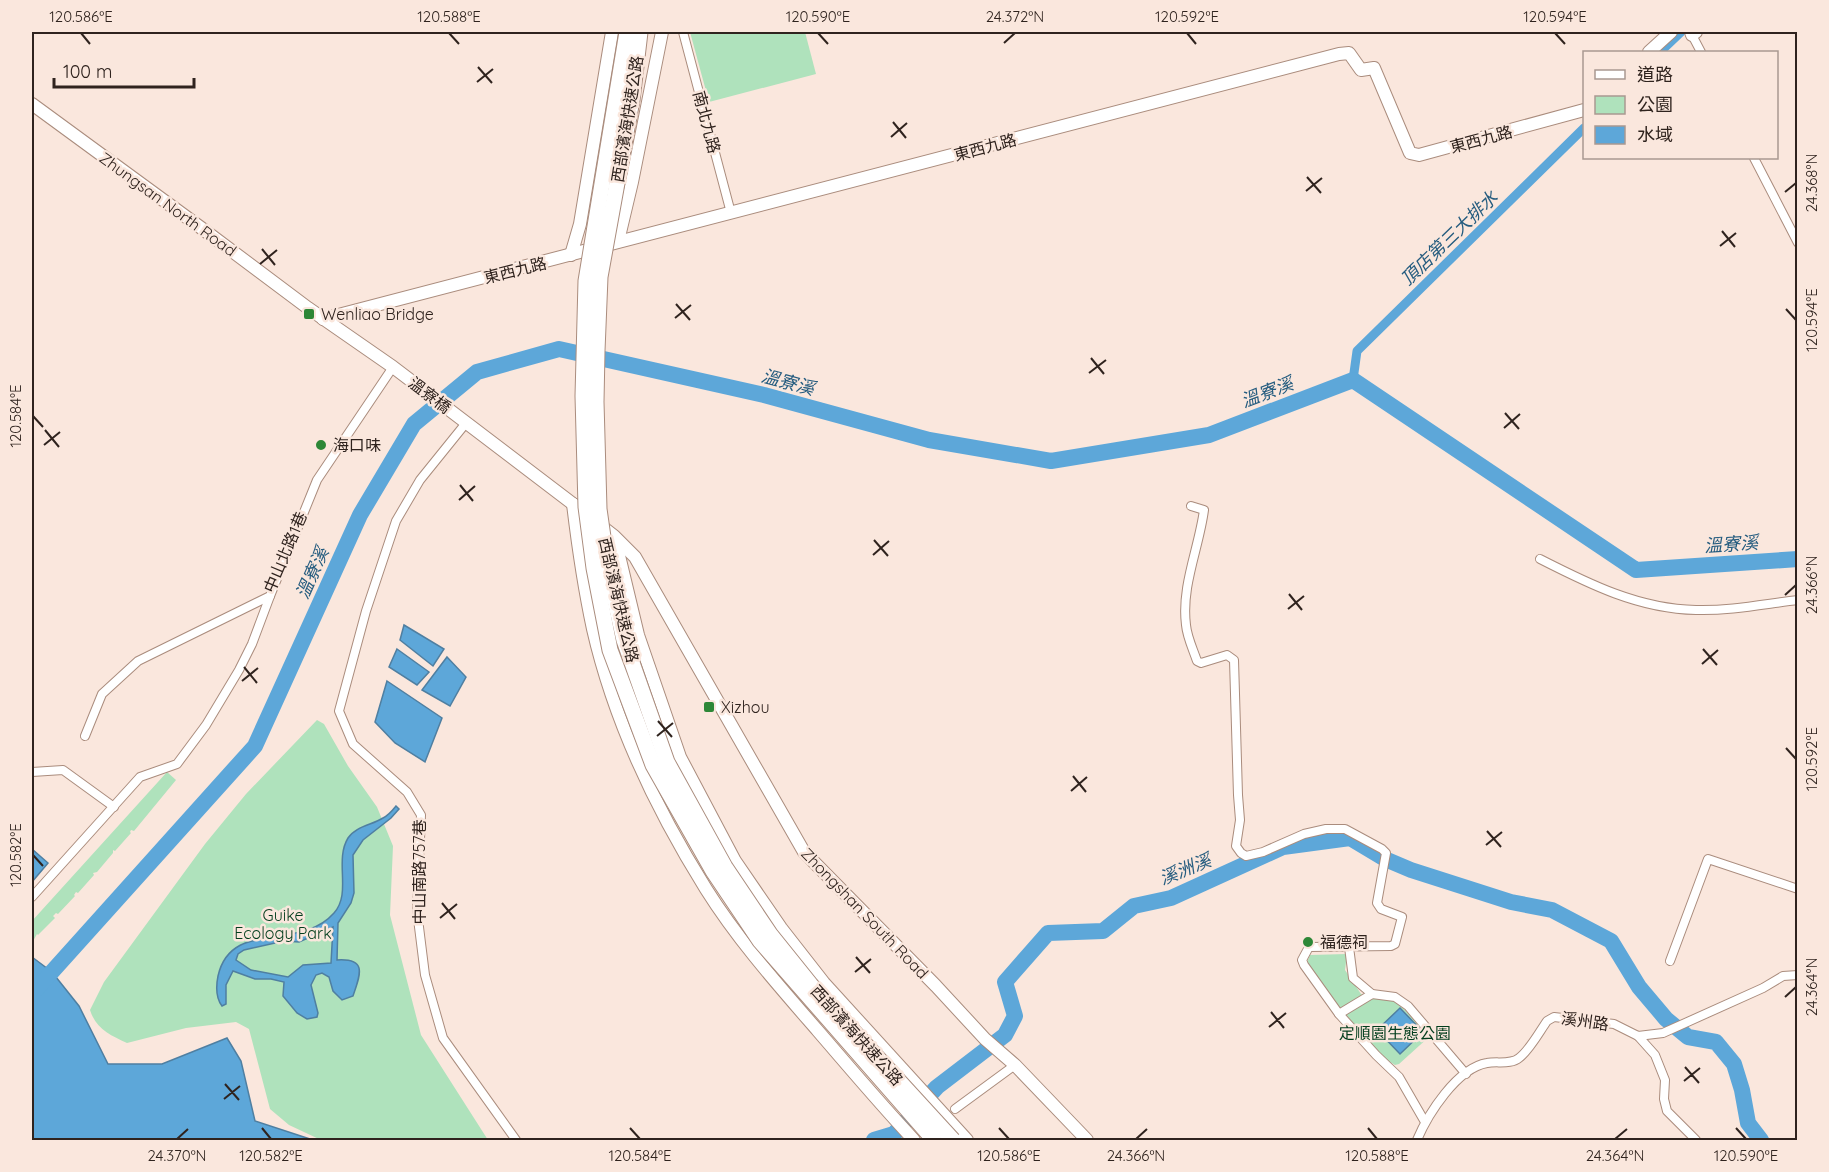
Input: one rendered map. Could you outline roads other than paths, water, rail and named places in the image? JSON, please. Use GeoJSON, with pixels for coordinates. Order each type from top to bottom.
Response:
{"type":"FeatureCollection","features":[{"type":"Feature","properties":{"kind":"highway","name":"西部濱海快速公路"},"geometry":{"type":"LineString","coordinates":[[627,32],[586,281],[583,396],[586,507],[594,568],[610,650],[654,765],[713,871],[760,941],[934,1140]]}},
{"type":"Feature","properties":{"kind":"highway","name":"西部濱海快速公路"},"geometry":{"type":"LineString","coordinates":[[640,32],[632,100],[600,277],[597,361],[599,509],[607,565],[624,640],[667,762],[725,867],[770,934],[811,986],[953,1140]]}},
{"type":"Feature","properties":{"kind":"street"},"geometry":{"type":"LineString","coordinates":[[571,255],[580,224],[612,32]]}},
{"type":"Feature","properties":{"kind":"street"},"geometry":{"type":"LineString","coordinates":[[618,241],[662,32]]}},
{"type":"Feature","properties":{"kind":"street","name":"南北九路"},"geometry":{"type":"LineString","coordinates":[[683,32],[731,213]]}},
{"type":"Feature","properties":{"kind":"street"},"geometry":{"type":"LineString","coordinates":[[1650,51],[1671,32]]}},
{"type":"Feature","properties":{"kind":"street"},"geometry":{"type":"LineString","coordinates":[[1693,33],[1701,51]]}},
{"type":"Feature","properties":{"kind":"street","name":"東西九路"},"geometry":{"type":"LineString","coordinates":[[323,319],[1349,53],[1361,70],[1374,68],[1377,71],[1410,153],[1419,155],[1583,110]]}},
{"type":"Feature","properties":{"kind":"street","name":"Zhungsan North Road"},"geometry":{"type":"LineString","coordinates":[[32,104],[323,319],[393,367]]}},
{"type":"Feature","properties":{"kind":"street"},"geometry":{"type":"LineString","coordinates":[[1755,159],[1797,243]]}},
{"type":"Feature","properties":{"kind":"street","name":"溫寮橋"},"geometry":{"type":"LineString","coordinates":[[393,367],[466,423]]}},
{"type":"Feature","properties":{"kind":"street","name":"中山北路1巷"},"geometry":{"type":"LineString","coordinates":[[85,736],[102,694],[138,662],[270,596],[318,480],[393,367]]}},
{"type":"Feature","properties":{"kind":"street","name":"Zhongshan South Road"},"geometry":{"type":"LineString","coordinates":[[466,423],[614,536],[635,557],[804,852],[985,1039],[1015,1065]]}},
{"type":"Feature","properties":{"kind":"street","name":"中山南路757巷"},"geometry":{"type":"LineString","coordinates":[[466,423],[420,480],[396,521],[366,611],[339,711],[353,744],[407,792],[421,815],[417,911],[425,975],[443,1038],[516,1140]]}},
{"type":"Feature","properties":{"kind":"street"},"geometry":{"type":"LineString","coordinates":[[573,504],[579,558],[594,630],[611,689],[645,777],[674,835],[707,891],[749,950],[912,1139]]}},
{"type":"Feature","properties":{"kind":"street"},"geometry":{"type":"LineString","coordinates":[[1191,506],[1204,510],[1201,536],[1185,596],[1186,627],[1197,661],[1201,663],[1227,655],[1234,660],[1240,820],[1236,846],[1241,853],[1246,855],[1263,852],[1304,834],[1326,829],[1345,829],[1386,853],[1377,903],[1381,909],[1402,917],[1395,944],[1391,946],[1309,947],[1302,960],[1339,1014],[1399,1077],[1425,1122]]}},
{"type":"Feature","properties":{"kind":"street"},"geometry":{"type":"LineString","coordinates":[[614,536],[638,635],[680,757],[735,861],[824,983],[913,1080],[949,1112],[967,1140]]}},
{"type":"Feature","properties":{"kind":"street"},"geometry":{"type":"LineString","coordinates":[[1540,559],[1599,589],[1648,604],[1695,610],[1797,600]]}},
{"type":"Feature","properties":{"kind":"street"},"geometry":{"type":"LineString","coordinates":[[32,897],[140,777],[177,764],[206,725],[243,662],[270,596]]}},
{"type":"Feature","properties":{"kind":"street"},"geometry":{"type":"LineString","coordinates":[[32,772],[63,770],[114,807]]}},
{"type":"Feature","properties":{"kind":"street"},"geometry":{"type":"LineString","coordinates":[[1670,962],[1708,859],[1797,889]]}},
{"type":"Feature","properties":{"kind":"street"},"geometry":{"type":"LineString","coordinates":[[1349,947],[1353,978],[1372,994],[1395,997],[1408,1005],[1466,1074]]}},
{"type":"Feature","properties":{"kind":"street"},"geometry":{"type":"LineString","coordinates":[[1638,1036],[1663,1033],[1763,988],[1784,976],[1797,975]]}},
{"type":"Feature","properties":{"kind":"street"},"geometry":{"type":"LineString","coordinates":[[1339,1014],[1372,994]]}},
{"type":"Feature","properties":{"kind":"street","name":"溪州路"},"geometry":{"type":"LineString","coordinates":[[1417,1140],[1437,1103],[1460,1078],[1485,1063],[1512,1062],[1520,1058],[1547,1021],[1554,1017],[1614,1024],[1638,1036]]}},
{"type":"Feature","properties":{"kind":"street"},"geometry":{"type":"LineString","coordinates":[[1638,1036],[1654,1055],[1665,1080],[1664,1099],[1667,1111],[1696,1140]]}},
{"type":"Feature","properties":{"kind":"street"},"geometry":{"type":"LineString","coordinates":[[949,1112],[1015,1065],[1087,1140]]}},
{"type":"Feature","properties":{"kind":"water"},"geometry":{"type":"Polygon","coordinates":[[[404,625],[444,649],[433,666],[400,640],[404,625]]]}},
{"type":"Feature","properties":{"kind":"water"},"geometry":{"type":"Polygon","coordinates":[[[397,649],[429,672],[417,685],[389,667],[397,649]]]}},
{"type":"Feature","properties":{"kind":"water"},"geometry":{"type":"Polygon","coordinates":[[[447,657],[466,677],[450,706],[422,690],[447,657]]]}},
{"type":"Feature","properties":{"kind":"water"},"geometry":{"type":"Polygon","coordinates":[[[387,681],[442,718],[425,762],[395,743],[375,722],[387,681]]]}},
{"type":"Feature","properties":{"kind":"water"},"geometry":{"type":"Polygon","coordinates":[[[396,806],[399,809],[363,840],[353,855],[354,893],[351,903],[338,923],[337,960],[347,960],[358,965],[359,975],[353,996],[342,1000],[333,991],[329,977],[322,973],[316,975],[311,985],[318,1013],[317,1017],[307,1019],[297,1013],[283,996],[284,982],[255,979],[233,971],[226,985],[226,1004],[222,1006],[217,984],[225,958],[237,947],[251,941],[303,931],[320,925],[334,913],[342,896],[342,857],[348,838],[360,828],[385,817],[396,806]],[[333,927],[299,942],[284,941],[244,950],[238,954],[236,960],[251,970],[288,977],[303,965],[331,963],[333,927]]]}},
{"type":"Feature","properties":{"kind":"water"},"geometry":{"type":"Polygon","coordinates":[[[32,849],[48,863],[32,882],[32,849]]]}},
{"type":"Feature","properties":{"kind":"water"},"geometry":{"type":"Polygon","coordinates":[[[32,957],[52,972],[79,1006],[108,1064],[162,1064],[227,1038],[241,1061],[255,1121],[313,1140],[32,1140],[32,957]]]}},
{"type":"Feature","properties":{"kind":"water"},"geometry":{"type":"Polygon","coordinates":[[[1400,1008],[1423,1032],[1400,1054],[1377,1030],[1400,1008]]]}},
{"type":"Feature","properties":{"kind":"waterway","name":"頂店第三大排水"},"geometry":{"type":"LineString","coordinates":[[1661,51],[1681,32]]}},
{"type":"Feature","properties":{"kind":"waterway","name":"頂店第三大排水"},"geometry":{"type":"LineString","coordinates":[[1353,380],[1357,351],[1583,129]]}},
{"type":"Feature","properties":{"kind":"waterway","name":"溫寮溪"},"geometry":{"type":"LineString","coordinates":[[32,994],[255,746],[360,515],[414,424],[477,372],[559,349],[764,395],[929,440],[1051,461],[1209,435],[1353,380],[1636,570],[1798,559]]}},
{"type":"Feature","properties":{"kind":"waterway","name":"溪洲溪"},"geometry":{"type":"LineString","coordinates":[[874,1140],[894,1134],[937,1087],[1005,1035],[1015,1016],[1005,982],[1048,933],[1103,931],[1134,906],[1171,898],[1283,847],[1350,838],[1385,859],[1411,870],[1511,902],[1552,910],[1611,941],[1639,987],[1666,1019],[1688,1037],[1716,1042],[1734,1064],[1748,1123],[1761,1140]]}},
{"type":"Feature","properties":{"kind":"place","name":"Wenliao Bridge"},"geometry":{"type":"Point","coordinates":[309,314]}},
{"type":"Feature","properties":{"kind":"place","name":"海口味"},"geometry":{"type":"Point","coordinates":[321,445]}},
{"type":"Feature","properties":{"kind":"place","name":"Xizhou"},"geometry":{"type":"Point","coordinates":[709,707]}},
{"type":"Feature","properties":{"kind":"place","name":"福德祠"},"geometry":{"type":"Point","coordinates":[1308,942]}},
{"type":"Feature","properties":{"kind":"park label","name":"Guike Ecology Park"},"geometry":{"type":"Point","coordinates":[283,924]}},
{"type":"Feature","properties":{"kind":"park label","name":"定順園生態公園"},"geometry":{"type":"Point","coordinates":[1395,1033]}}]}
